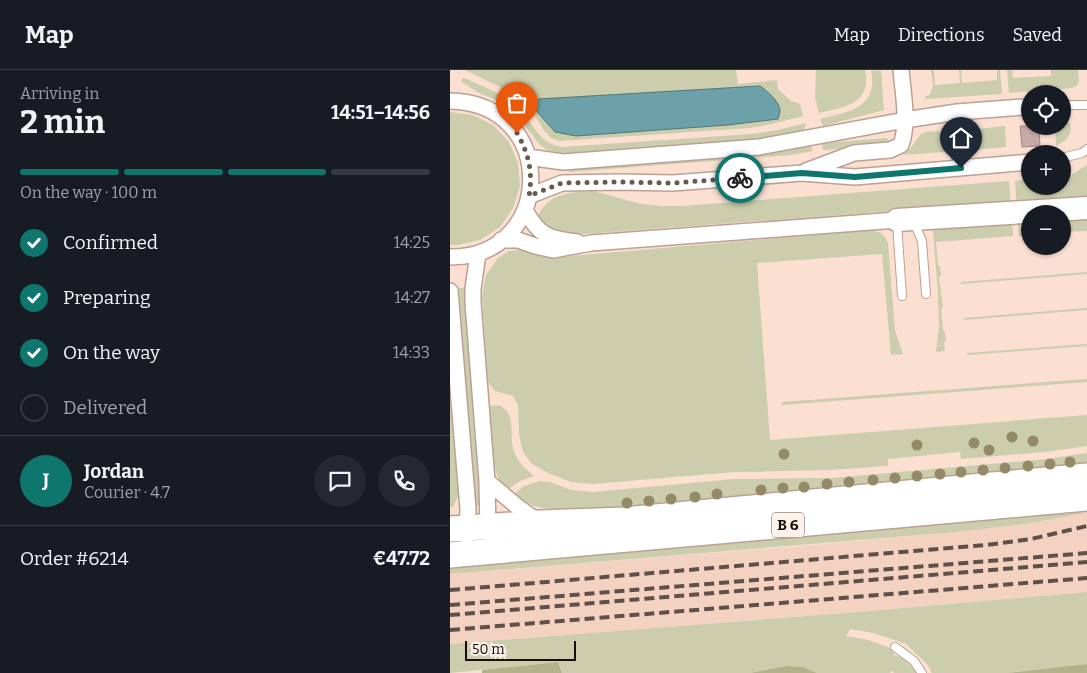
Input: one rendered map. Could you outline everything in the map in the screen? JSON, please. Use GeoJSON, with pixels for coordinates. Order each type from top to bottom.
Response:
{"type":"FeatureCollection","features":[{"type":"Feature","properties":{"kind":"main road","name":"B 6"},"geometry":{"type":"LineString","coordinates":[[468,528],[624,520],[1087,476]]}},
{"type":"Feature","properties":{"kind":"main road","name":"B 6"},"geometry":{"type":"LineString","coordinates":[[469,554],[1087,498]]}},
{"type":"Feature","properties":{"kind":"street"},"geometry":{"type":"LineString","coordinates":[[802,173],[854,153],[890,150],[901,145],[904,136],[905,120],[901,70]]}},
{"type":"Feature","properties":{"kind":"street"},"geometry":{"type":"LineString","coordinates":[[450,101],[461,101],[487,108],[508,123],[524,144],[531,177],[527,203],[511,232],[490,248],[478,253],[465,256],[450,256]]}},
{"type":"Feature","properties":{"kind":"street"},"geometry":{"type":"LineString","coordinates":[[528,157],[563,162],[759,146],[957,112],[1021,107]]}},
{"type":"Feature","properties":{"kind":"street"},"geometry":{"type":"LineString","coordinates":[[957,112],[961,168]]}},
{"type":"Feature","properties":{"kind":"street"},"geometry":{"type":"LineString","coordinates":[[527,203],[562,183],[673,183],[802,173],[855,177],[1021,163]]}},
{"type":"Feature","properties":{"kind":"street"},"geometry":{"type":"LineString","coordinates":[[527,203],[531,223],[544,235],[566,241],[591,243]]}},
{"type":"Feature","properties":{"kind":"street"},"geometry":{"type":"LineString","coordinates":[[501,240],[518,240],[553,250],[591,243],[1087,208]]}},
{"type":"Feature","properties":{"kind":"street"},"geometry":{"type":"LineString","coordinates":[[469,554],[468,528],[488,481],[473,303],[478,253]]}},
{"type":"Feature","properties":{"kind":"street"},"geometry":{"type":"LineString","coordinates":[[450,291],[468,509],[469,554]]}},
{"type":"Feature","properties":{"kind":"street"},"geometry":{"type":"LineString","coordinates":[[488,481],[519,508],[540,523]]}},
{"type":"Feature","properties":{"kind":"lane"},"geometry":{"type":"LineString","coordinates":[[1071,105],[1087,105]]}},
{"type":"Feature","properties":{"kind":"lane"},"geometry":{"type":"LineString","coordinates":[[1071,156],[1082,153],[1087,149]]}},
{"type":"Feature","properties":{"kind":"lane"},"geometry":{"type":"LineString","coordinates":[[902,296],[897,220],[915,225],[922,241],[926,294]]}},
{"type":"Feature","properties":{"kind":"lane"},"geometry":{"type":"LineString","coordinates":[[896,647],[914,661],[922,673]]}},
{"type":"Feature","properties":{"kind":"shaded area"},"geometry":{"type":"Polygon","coordinates":[[[1087,510],[1087,592],[450,644],[450,574],[956,532],[1025,524],[1080,514],[1087,510]]]}},
{"type":"Feature","properties":{"kind":"green space"},"geometry":{"type":"Polygon","coordinates":[[[465,70],[736,70],[738,84],[777,80],[778,89],[791,101],[800,104],[803,116],[750,128],[559,141],[551,138],[545,132],[536,117],[522,102],[504,89],[465,70]]]}},
{"type":"Feature","properties":{"kind":"green space"},"geometry":{"type":"Polygon","coordinates":[[[816,70],[865,70],[866,81],[864,90],[860,97],[847,106],[819,113],[815,98],[816,70]]]}},
{"type":"Feature","properties":{"kind":"green space"},"geometry":{"type":"Polygon","coordinates":[[[871,70],[881,71],[884,110],[823,126],[820,119],[851,110],[866,100],[872,83],[871,70]]]}},
{"type":"Feature","properties":{"kind":"green space"},"geometry":{"type":"Polygon","coordinates":[[[931,70],[934,70],[935,85],[960,83],[959,70],[961,70],[962,83],[997,80],[997,70],[1000,70],[1002,94],[926,99],[924,97],[930,95],[933,85],[931,70]]]}},
{"type":"Feature","properties":{"kind":"green space"},"geometry":{"type":"Polygon","coordinates":[[[1007,70],[1012,70],[1013,78],[1051,76],[1051,70],[1078,70],[1079,81],[1072,88],[1071,85],[1021,85],[1021,92],[1009,93],[1007,70]]]}},
{"type":"Feature","properties":{"kind":"green space"},"geometry":{"type":"Polygon","coordinates":[[[464,78],[510,101],[522,112],[546,141],[562,147],[751,134],[806,123],[804,130],[752,141],[569,155],[568,153],[547,150],[539,144],[521,120],[508,108],[462,82],[461,80],[464,78]]]}},
{"type":"Feature","properties":{"kind":"green space"},"geometry":{"type":"Polygon","coordinates":[[[450,112],[473,115],[493,125],[509,142],[518,163],[520,186],[513,208],[500,227],[480,240],[458,245],[450,245],[450,112]]]}},
{"type":"Feature","properties":{"kind":"green space"},"geometry":{"type":"Polygon","coordinates":[[[1005,126],[1006,147],[974,150],[972,138],[978,129],[1005,126]]]}},
{"type":"Feature","properties":{"kind":"green space"},"geometry":{"type":"Polygon","coordinates":[[[938,131],[947,139],[947,150],[944,152],[903,155],[922,133],[938,131]]]}},
{"type":"Feature","properties":{"kind":"green space"},"geometry":{"type":"Polygon","coordinates":[[[1055,135],[1069,135],[1063,142],[1056,145],[1055,135]]]}},
{"type":"Feature","properties":{"kind":"green space"},"geometry":{"type":"Polygon","coordinates":[[[886,138],[889,144],[887,145],[823,150],[822,143],[825,143],[886,138]]]}},
{"type":"Feature","properties":{"kind":"green space"},"geometry":{"type":"Polygon","coordinates":[[[811,145],[813,151],[791,155],[569,172],[569,168],[770,152],[811,145]]]}},
{"type":"Feature","properties":{"kind":"green space"},"geometry":{"type":"Polygon","coordinates":[[[1087,165],[1087,231],[1071,232],[1071,205],[1021,205],[1021,236],[1019,236],[1015,181],[1021,180],[1021,195],[1071,195],[1071,175],[1087,165]]]}},
{"type":"Feature","properties":{"kind":"green space"},"geometry":{"type":"Polygon","coordinates":[[[1009,181],[1013,236],[936,242],[941,275],[939,277],[943,307],[941,309],[943,330],[946,341],[944,342],[945,351],[936,352],[939,326],[932,219],[920,209],[570,235],[555,234],[539,220],[537,214],[554,198],[575,192],[590,192],[590,190],[641,204],[681,206],[1009,181]]]}},
{"type":"Feature","properties":{"kind":"green space"},"geometry":{"type":"Polygon","coordinates":[[[859,231],[880,233],[884,235],[888,244],[895,330],[903,354],[891,355],[882,254],[757,263],[770,440],[1087,415],[1087,446],[1045,452],[961,459],[960,452],[888,459],[888,466],[830,470],[735,472],[592,484],[571,482],[550,474],[532,464],[523,452],[519,435],[518,405],[513,396],[495,391],[488,382],[482,297],[486,275],[498,258],[509,251],[520,250],[548,258],[859,231]]]}},
{"type":"Feature","properties":{"kind":"green space"},"geometry":{"type":"Polygon","coordinates":[[[1087,272],[1087,274],[961,284],[961,282],[1087,272]]]}},
{"type":"Feature","properties":{"kind":"green space"},"geometry":{"type":"Polygon","coordinates":[[[459,288],[464,288],[480,505],[475,506],[459,288]]]}},
{"type":"Feature","properties":{"kind":"green space"},"geometry":{"type":"Polygon","coordinates":[[[1087,308],[1087,310],[964,320],[964,318],[1087,308]]]}},
{"type":"Feature","properties":{"kind":"green space"},"geometry":{"type":"Polygon","coordinates":[[[1087,344],[1087,346],[967,355],[967,353],[1087,344]]]}},
{"type":"Feature","properties":{"kind":"green space"},"geometry":{"type":"Polygon","coordinates":[[[1087,379],[1087,382],[782,405],[782,402],[1087,379]]]}},
{"type":"Feature","properties":{"kind":"green space"},"geometry":{"type":"Polygon","coordinates":[[[450,387],[458,483],[458,496],[453,507],[450,507],[450,387]]]}},
{"type":"Feature","properties":{"kind":"green space"},"geometry":{"type":"Polygon","coordinates":[[[499,405],[505,409],[510,418],[512,442],[516,456],[534,476],[520,481],[507,490],[496,473],[491,445],[490,406],[499,405]]]}},
{"type":"Feature","properties":{"kind":"green space"},"geometry":{"type":"Polygon","coordinates":[[[1087,453],[1087,468],[596,512],[543,508],[527,504],[513,495],[524,486],[539,481],[550,482],[571,490],[593,492],[735,479],[832,478],[1046,459],[1087,453]]]}},
{"type":"Feature","properties":{"kind":"green space"},"geometry":{"type":"Polygon","coordinates":[[[1087,510],[1080,514],[1025,524],[956,532],[450,574],[450,564],[1087,510]]]}},
{"type":"Feature","properties":{"kind":"green space"},"geometry":{"type":"Polygon","coordinates":[[[1087,592],[1087,664],[1008,673],[932,673],[927,664],[906,644],[873,633],[850,629],[846,636],[868,640],[893,649],[894,655],[905,659],[917,673],[894,673],[892,671],[890,673],[817,673],[803,667],[786,666],[750,673],[562,673],[558,662],[450,673],[450,644],[1087,592]]]}},
{"type":"Feature","properties":{"kind":"green space"},"geometry":{"type":"Polygon","coordinates":[[[558,662],[562,673],[482,673],[482,670],[558,662]]]}},
{"type":"Feature","properties":{"kind":"green space"},"geometry":{"type":"Polygon","coordinates":[[[1087,664],[1087,673],[1008,673],[1087,664]]]}},
{"type":"Feature","properties":{"kind":"green space"},"geometry":{"type":"Polygon","coordinates":[[[786,666],[803,667],[817,673],[750,673],[786,666]]]}},
{"type":"Feature","properties":{"kind":"water"},"geometry":{"type":"Polygon","coordinates":[[[760,86],[777,103],[780,110],[778,119],[728,125],[576,136],[555,132],[533,107],[539,99],[760,86]]]}},
{"type":"Feature","properties":{"kind":"building"},"geometry":{"type":"Polygon","coordinates":[[[1020,126],[1021,135],[1039,135],[1040,145],[1022,145],[1020,126]]]}},
{"type":"Feature","properties":{"kind":"railway"},"geometry":{"type":"LineString","coordinates":[[450,590],[986,545],[1031,539],[1087,526]]}},
{"type":"Feature","properties":{"kind":"railway"},"geometry":{"type":"LineString","coordinates":[[450,605],[1087,553]]}},
{"type":"Feature","properties":{"kind":"railway"},"geometry":{"type":"LineString","coordinates":[[450,615],[1087,562]]}},
{"type":"Feature","properties":{"kind":"railway"},"geometry":{"type":"LineString","coordinates":[[450,630],[1087,578]]}},
{"type":"Feature","properties":{"kind":"way so far"},"geometry":{"type":"LineString","coordinates":[[517,133],[524,144],[531,170],[529,196],[562,183],[673,183],[740,178]]}},
{"type":"Feature","properties":{"kind":"route"},"geometry":{"type":"LineString","coordinates":[[740,178],[802,173],[855,177],[961,168]]}}]}
